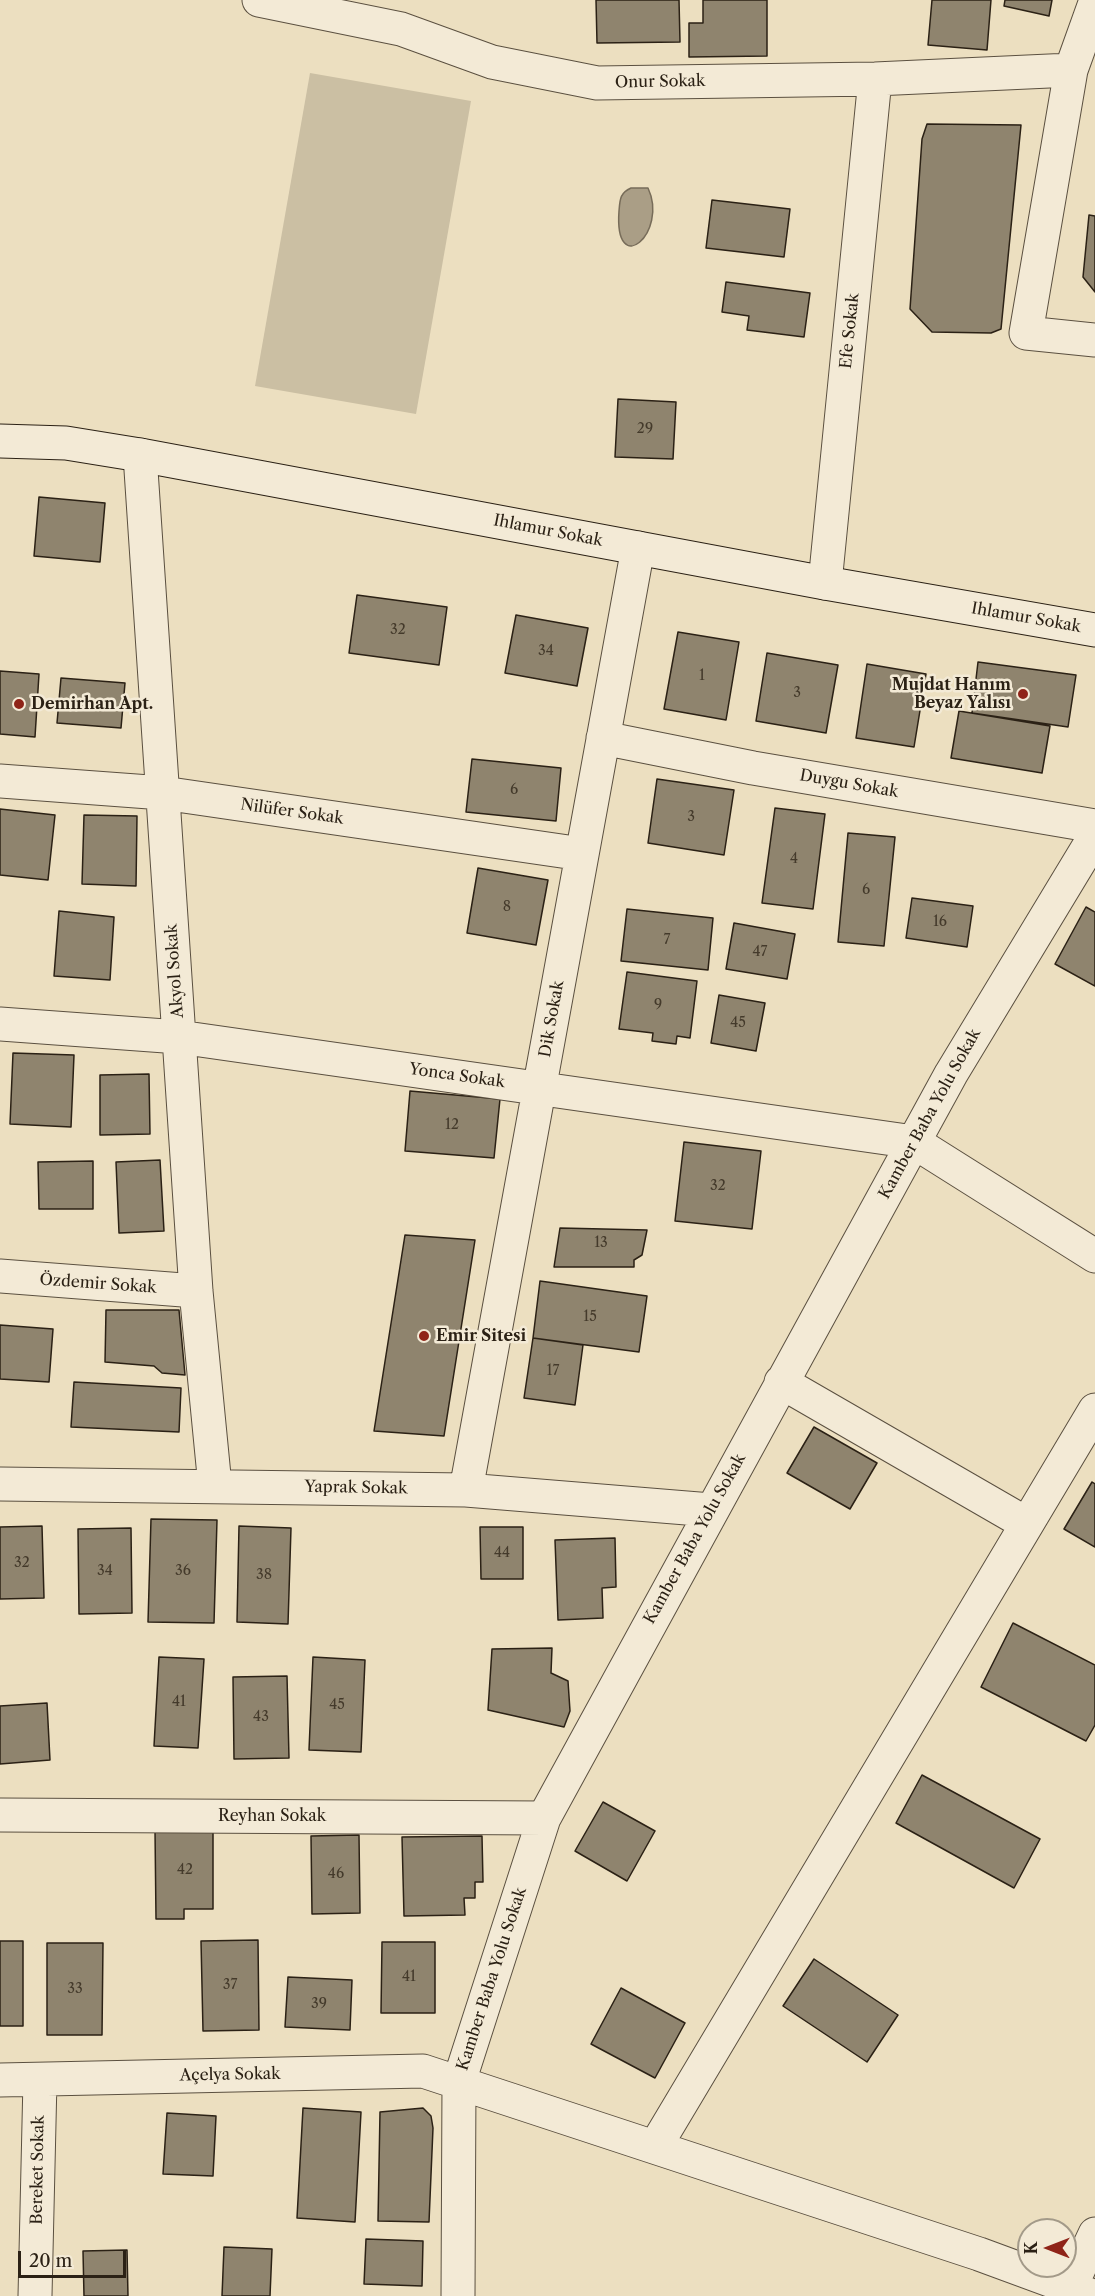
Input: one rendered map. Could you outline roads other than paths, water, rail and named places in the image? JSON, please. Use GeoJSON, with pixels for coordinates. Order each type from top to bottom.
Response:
{"type":"FeatureCollection","features":[{"type":"Feature","properties":{"kind":"street","name":"Onur Sokak"},"geometry":{"type":"LineString","coordinates":[[259,0],[401,29],[492,62],[597,83],[875,79],[1071,70]]}},
{"type":"Feature","properties":{"kind":"street"},"geometry":{"type":"LineString","coordinates":[[1095,3],[1071,70],[1026,333],[1095,340]]}},
{"type":"Feature","properties":{"kind":"street","name":"Efe Sokak"},"geometry":{"type":"LineString","coordinates":[[825,583],[875,79]]}},
{"type":"Feature","properties":{"kind":"street","name":"Ihlamur Sokak"},"geometry":{"type":"LineString","coordinates":[[0,441],[66,443],[140,455],[825,583],[1095,630]]}},
{"type":"Feature","properties":{"kind":"street","name":"Akyol Sokak"},"geometry":{"type":"LineString","coordinates":[[140,455],[196,1291],[215,1486]]}},
{"type":"Feature","properties":{"kind":"street","name":"Dik Sokak"},"geometry":{"type":"LineString","coordinates":[[466,1490],[638,548]]}},
{"type":"Feature","properties":{"kind":"street","name":"Duygu Sokak"},"geometry":{"type":"LineString","coordinates":[[603,738],[753,768],[1095,826]]}},
{"type":"Feature","properties":{"kind":"street","name":"Nilüfer Sokak"},"geometry":{"type":"LineString","coordinates":[[0,781],[163,793],[582,854]]}},
{"type":"Feature","properties":{"kind":"street","name":"Kamber Baba Yolu Sokak"},"geometry":{"type":"LineString","coordinates":[[458,2296],[459,2082],[544,1818],[951,1074],[1095,836]]}},
{"type":"Feature","properties":{"kind":"street","name":"Yonca Sokak"},"geometry":{"type":"LineString","coordinates":[[0,1024],[179,1037],[914,1142]]}},
{"type":"Feature","properties":{"kind":"street"},"geometry":{"type":"LineString","coordinates":[[914,1142],[1095,1256]]}},
{"type":"Feature","properties":{"kind":"street","name":"Özdemir Sokak"},"geometry":{"type":"LineString","coordinates":[[0,1276],[196,1291]]}},
{"type":"Feature","properties":{"kind":"street"},"geometry":{"type":"LineString","coordinates":[[782,1382],[1027,1524]]}},
{"type":"Feature","properties":{"kind":"street"},"geometry":{"type":"LineString","coordinates":[[655,2147],[1095,1410]]}},
{"type":"Feature","properties":{"kind":"street","name":"Yaprak Sokak"},"geometry":{"type":"LineString","coordinates":[[0,1484],[466,1490],[711,1510]]}},
{"type":"Feature","properties":{"kind":"street","name":"Reyhan Sokak"},"geometry":{"type":"LineString","coordinates":[[0,1815],[544,1818]]}},
{"type":"Feature","properties":{"kind":"street","name":"Açelya Sokak"},"geometry":{"type":"LineString","coordinates":[[0,2080],[423,2071],[979,2254],[1081,2292]]}},
{"type":"Feature","properties":{"kind":"street","name":"Bereket Sokak"},"geometry":{"type":"LineString","coordinates":[[35,2296],[40,2080]]}},
{"type":"Feature","properties":{"kind":"street"},"geometry":{"type":"LineString","coordinates":[[1081,2292],[1095,2234]]}},
{"type":"Feature","properties":{"kind":"place","name":"Mujdat Hanım Beyaz Yalısı"},"geometry":{"type":"Point","coordinates":[1023,694]}},
{"type":"Feature","properties":{"kind":"place","name":"Demirhan Apt."},"geometry":{"type":"Point","coordinates":[19,704]}},
{"type":"Feature","properties":{"kind":"place","name":"Emir Sitesi"},"geometry":{"type":"Point","coordinates":[424,1336]}}]}
